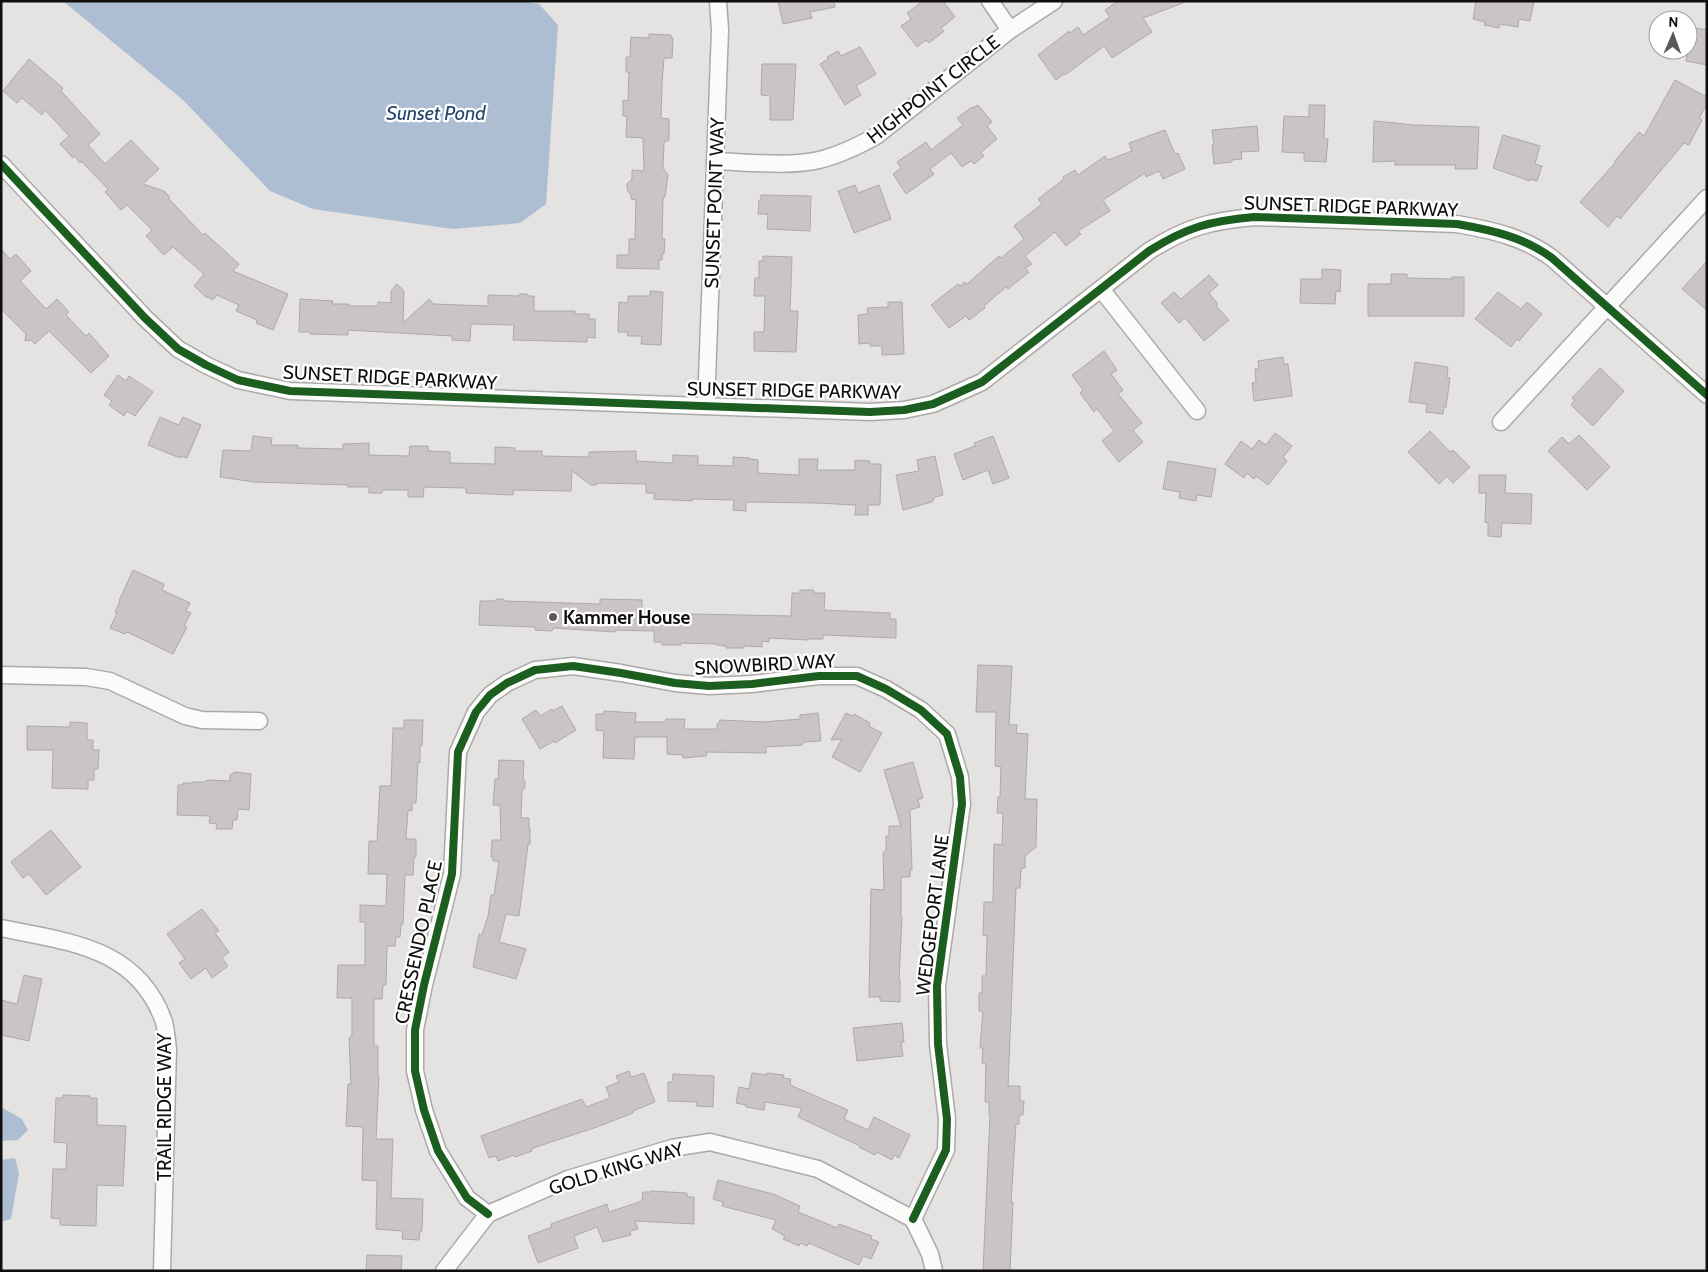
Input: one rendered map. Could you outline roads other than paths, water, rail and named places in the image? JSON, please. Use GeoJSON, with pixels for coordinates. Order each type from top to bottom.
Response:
{"type":"FeatureCollection","features":[{"type":"Feature","properties":{"kind":"street","name":"SUNSET POINT WAY"},"geometry":{"type":"LineString","coordinates":[[706,406],[720,30],[718,1]]}},
{"type":"Feature","properties":{"kind":"street"},"geometry":{"type":"LineString","coordinates":[[990,1],[1010,30]]}},
{"type":"Feature","properties":{"kind":"street","name":"HIGHPOINT CIRCLE"},"geometry":{"type":"LineString","coordinates":[[715,160],[794,163],[818,160],[846,151],[876,136],[1010,30],[1054,1]]}},
{"type":"Feature","properties":{"kind":"street","name":"SUNSET RIDGE PARKWAY"},"geometry":{"type":"LineString","coordinates":[[1,164],[145,318],[178,349],[238,380],[290,391],[870,412],[904,410],[933,404],[982,382],[1149,251],[1170,238],[1196,227],[1222,220],[1254,217],[1457,224],[1486,229],[1514,237],[1538,248],[1608,306],[1707,395]]}},
{"type":"Feature","properties":{"kind":"street"},"geometry":{"type":"LineString","coordinates":[[1501,422],[1707,198]]}},
{"type":"Feature","properties":{"kind":"street"},"geometry":{"type":"LineString","coordinates":[[1101,288],[1197,411]]}},
{"type":"Feature","properties":{"kind":"street","name":"SNOWBIRD WAY"},"geometry":{"type":"LineString","coordinates":[[490,694],[536,670],[573,666],[621,672],[675,683],[709,686],[752,684],[819,676],[857,676],[886,689],[921,710]]}},
{"type":"Feature","properties":{"kind":"street"},"geometry":{"type":"LineString","coordinates":[[1,675],[86,677],[110,681],[185,716],[202,720],[259,721]]}},
{"type":"Feature","properties":{"kind":"street","name":"CRESSENDO PLACE"},"geometry":{"type":"LineString","coordinates":[[488,1214],[467,1198],[438,1151],[424,1110],[415,1071],[415,1030],[424,984],[452,874],[458,752],[476,712],[490,694]]}},
{"type":"Feature","properties":{"kind":"street","name":"WEDGEPORT LANE"},"geometry":{"type":"LineString","coordinates":[[913,1219],[946,1150],[947,1119],[938,1044],[937,986],[962,804],[960,777],[947,734],[921,710]]}},
{"type":"Feature","properties":{"kind":"street","name":"TRAIL RIDGE WAY"},"geometry":{"type":"LineString","coordinates":[[1,928],[76,944],[101,952],[122,964],[140,980],[155,1001],[164,1024],[168,1048],[162,1271]]}},
{"type":"Feature","properties":{"kind":"street","name":"GOLD KING WAY"},"geometry":{"type":"LineString","coordinates":[[488,1214],[568,1179],[672,1148],[710,1142],[818,1169],[913,1219]]}},
{"type":"Feature","properties":{"kind":"street"},"geometry":{"type":"LineString","coordinates":[[444,1271],[488,1214]]}},
{"type":"Feature","properties":{"kind":"street"},"geometry":{"type":"LineString","coordinates":[[913,1219],[930,1254],[934,1271]]}},
{"type":"Feature","properties":{"kind":"water","name":"Sunset Pond"},"geometry":{"type":"Polygon","coordinates":[[[63,1],[523,1],[539,4],[558,25],[546,204],[520,223],[453,229],[313,209],[270,191],[183,100],[63,1]]]}},
{"type":"Feature","properties":{"kind":"water"},"geometry":{"type":"Polygon","coordinates":[[[1,1107],[22,1119],[28,1130],[18,1140],[1,1141],[1,1107]]]}},
{"type":"Feature","properties":{"kind":"water"},"geometry":{"type":"Polygon","coordinates":[[[15,1158],[19,1173],[11,1219],[1,1222],[1,1160],[15,1158]]]}},
{"type":"Feature","properties":{"kind":"place","name":"Kammer House"},"geometry":{"type":"Point","coordinates":[553,617]}}]}
